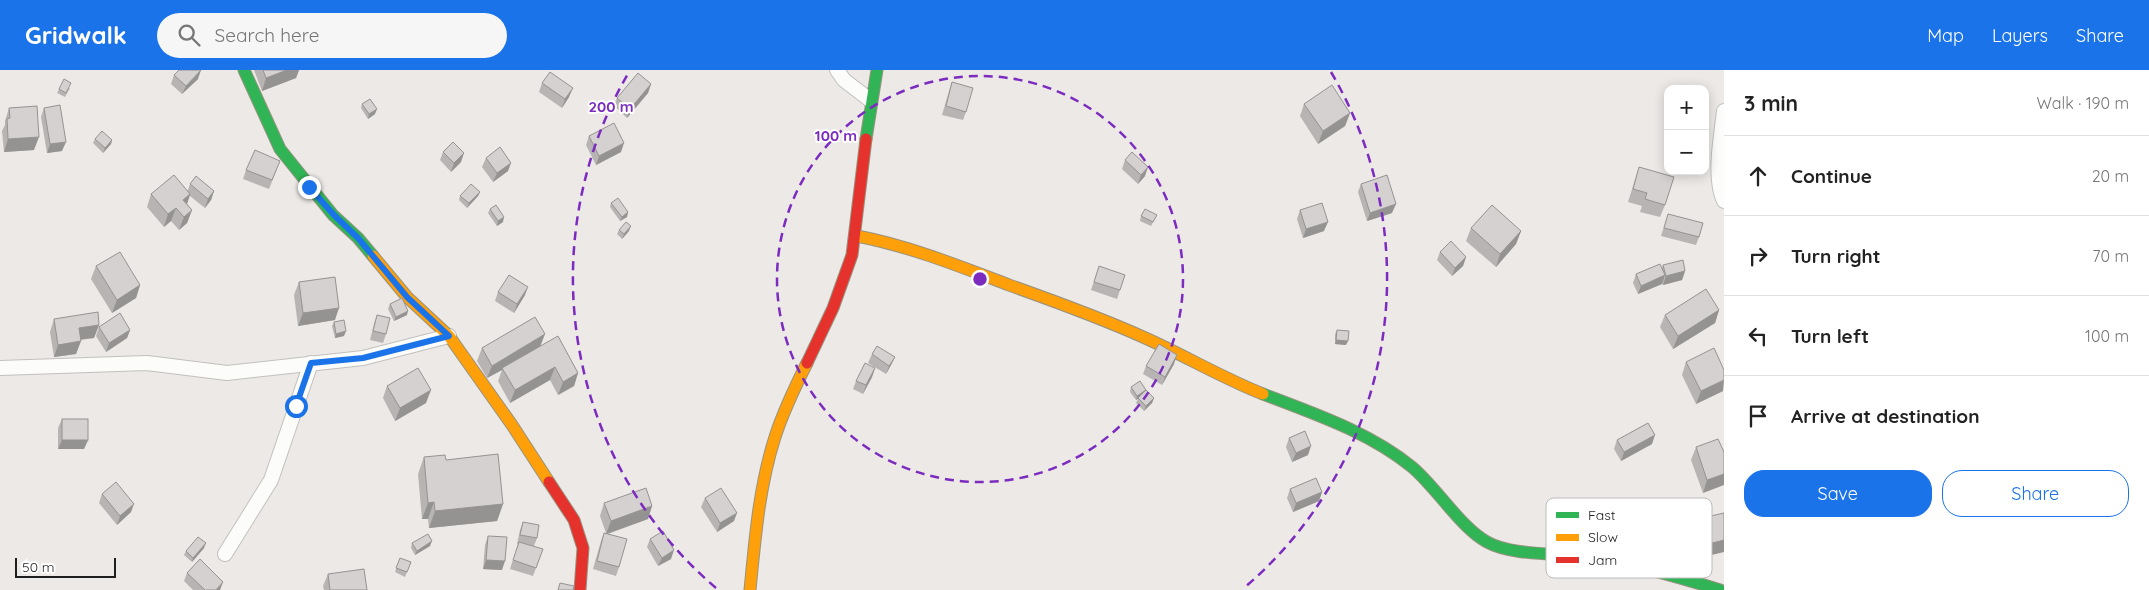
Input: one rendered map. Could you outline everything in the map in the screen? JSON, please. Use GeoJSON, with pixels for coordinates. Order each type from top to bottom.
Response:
{"type":"FeatureCollection","features":[{"type":"Feature","properties":{"kind":"street"},"geometry":{"type":"LineString","coordinates":[[244,70],[280,149],[309,187],[358,238],[407,297],[449,336],[512,425],[574,520],[583,548],[580,590]]}},
{"type":"Feature","properties":{"kind":"street"},"geometry":{"type":"LineString","coordinates":[[837,70],[844,80],[870,100]]}},
{"type":"Feature","properties":{"kind":"street"},"geometry":{"type":"LineString","coordinates":[[750,590],[760,497],[775,438],[796,384],[850,265],[857,236],[870,100],[877,70]]}},
{"type":"Feature","properties":{"kind":"street"},"geometry":{"type":"LineString","coordinates":[[1724,111],[1720,143],[1719,178],[1724,201]]}},
{"type":"Feature","properties":{"kind":"street"},"geometry":{"type":"LineString","coordinates":[[857,236],[884,241],[936,258],[1079,311],[1144,337],[1243,386],[1346,426],[1391,452],[1412,468],[1472,530],[1487,542],[1507,549],[1546,553]]}},
{"type":"Feature","properties":{"kind":"street"},"geometry":{"type":"LineString","coordinates":[[0,368],[147,363],[228,373],[363,358],[449,336]]}},
{"type":"Feature","properties":{"kind":"street"},"geometry":{"type":"LineString","coordinates":[[225,554],[271,480],[311,363]]}},
{"type":"Feature","properties":{"kind":"street"},"geometry":{"type":"LineString","coordinates":[[1681,578],[1720,590]]}},
{"type":"Feature","properties":{"kind":"building"},"geometry":{"type":"Polygon","coordinates":[[[179,70],[201,70],[186,86],[174,75],[179,70]]]}},
{"type":"Feature","properties":{"kind":"building"},"geometry":{"type":"Polygon","coordinates":[[[263,70],[287,70],[266,78],[263,70]]]}},
{"type":"Feature","properties":{"kind":"building"},"geometry":{"type":"Polygon","coordinates":[[[550,72],[573,88],[565,99],[542,83],[550,72]]]}},
{"type":"Feature","properties":{"kind":"building"},"geometry":{"type":"Polygon","coordinates":[[[638,73],[651,84],[630,109],[617,98],[638,73]]]}},
{"type":"Feature","properties":{"kind":"building"},"geometry":{"type":"Polygon","coordinates":[[[64,79],[71,83],[66,93],[59,89],[64,79]]]}},
{"type":"Feature","properties":{"kind":"building"},"geometry":{"type":"Polygon","coordinates":[[[952,82],[973,88],[966,112],[946,106],[952,82]]]}},
{"type":"Feature","properties":{"kind":"building"},"geometry":{"type":"Polygon","coordinates":[[[1332,85],[1350,113],[1323,131],[1304,104],[1332,85]]]}},
{"type":"Feature","properties":{"kind":"building"},"geometry":{"type":"Polygon","coordinates":[[[370,99],[377,109],[369,114],[362,104],[370,99]]]}},
{"type":"Feature","properties":{"kind":"building"},"geometry":{"type":"Polygon","coordinates":[[[60,105],[66,142],[50,144],[44,108],[60,105]]]}},
{"type":"Feature","properties":{"kind":"building"},"geometry":{"type":"Polygon","coordinates":[[[37,106],[39,137],[8,139],[7,119],[10,118],[9,108],[37,106]]]}},
{"type":"Feature","properties":{"kind":"building"},"geometry":{"type":"Polygon","coordinates":[[[614,123],[624,143],[599,156],[589,136],[614,123]]]}},
{"type":"Feature","properties":{"kind":"building"},"geometry":{"type":"Polygon","coordinates":[[[102,131],[112,140],[105,148],[95,139],[102,131]]]}},
{"type":"Feature","properties":{"kind":"building"},"geometry":{"type":"Polygon","coordinates":[[[453,142],[464,153],[454,163],[443,152],[453,142]]]}},
{"type":"Feature","properties":{"kind":"building"},"geometry":{"type":"Polygon","coordinates":[[[500,147],[511,163],[497,173],[486,158],[500,147]]]}},
{"type":"Feature","properties":{"kind":"building"},"geometry":{"type":"Polygon","coordinates":[[[255,150],[280,161],[272,180],[246,170],[255,150]]]}},
{"type":"Feature","properties":{"kind":"building"},"geometry":{"type":"Polygon","coordinates":[[[1132,152],[1148,167],[1141,175],[1125,160],[1132,152]]]}},
{"type":"Feature","properties":{"kind":"building"},"geometry":{"type":"Polygon","coordinates":[[[1639,167],[1674,177],[1665,205],[1645,199],[1647,193],[1633,189],[1639,167]]]}},
{"type":"Feature","properties":{"kind":"building"},"geometry":{"type":"Polygon","coordinates":[[[174,175],[190,194],[183,200],[192,210],[184,217],[176,208],[168,214],[151,194],[174,175]]]}},
{"type":"Feature","properties":{"kind":"building"},"geometry":{"type":"Polygon","coordinates":[[[1387,175],[1396,204],[1370,213],[1361,184],[1387,175]]]}},
{"type":"Feature","properties":{"kind":"building"},"geometry":{"type":"Polygon","coordinates":[[[196,176],[214,191],[208,199],[190,184],[196,176]]]}},
{"type":"Feature","properties":{"kind":"building"},"geometry":{"type":"Polygon","coordinates":[[[471,184],[480,192],[469,203],[460,196],[471,184]]]}},
{"type":"Feature","properties":{"kind":"building"},"geometry":{"type":"Polygon","coordinates":[[[618,198],[628,212],[622,217],[611,203],[618,198]]]}},
{"type":"Feature","properties":{"kind":"building"},"geometry":{"type":"Polygon","coordinates":[[[1322,203],[1328,222],[1306,229],[1300,210],[1322,203]]]}},
{"type":"Feature","properties":{"kind":"building"},"geometry":{"type":"Polygon","coordinates":[[[496,205],[504,217],[498,221],[490,209],[496,205]]]}},
{"type":"Feature","properties":{"kind":"building"},"geometry":{"type":"Polygon","coordinates":[[[1492,205],[1521,231],[1500,254],[1471,228],[1492,205]]]}},
{"type":"Feature","properties":{"kind":"building"},"geometry":{"type":"Polygon","coordinates":[[[1145,209],[1157,215],[1153,222],[1141,216],[1145,209]]]}},
{"type":"Feature","properties":{"kind":"building"},"geometry":{"type":"Polygon","coordinates":[[[1668,214],[1703,223],[1699,237],[1664,228],[1668,214]]]}},
{"type":"Feature","properties":{"kind":"building"},"geometry":{"type":"Polygon","coordinates":[[[626,222],[631,226],[624,234],[619,230],[626,222]]]}},
{"type":"Feature","properties":{"kind":"building"},"geometry":{"type":"Polygon","coordinates":[[[1451,241],[1466,257],[1455,268],[1440,252],[1451,241]]]}},
{"type":"Feature","properties":{"kind":"building"},"geometry":{"type":"Polygon","coordinates":[[[120,252],[140,285],[117,300],[96,266],[120,252]]]}},
{"type":"Feature","properties":{"kind":"building"},"geometry":{"type":"Polygon","coordinates":[[[1683,260],[1685,271],[1666,276],[1663,265],[1683,260]]]}},
{"type":"Feature","properties":{"kind":"building"},"geometry":{"type":"Polygon","coordinates":[[[1660,264],[1665,275],[1641,286],[1636,274],[1660,264]]]}},
{"type":"Feature","properties":{"kind":"building"},"geometry":{"type":"Polygon","coordinates":[[[1099,266],[1125,275],[1120,290],[1094,282],[1099,266]]]}},
{"type":"Feature","properties":{"kind":"building"},"geometry":{"type":"Polygon","coordinates":[[[509,275],[528,287],[517,304],[498,292],[509,275]]]}},
{"type":"Feature","properties":{"kind":"building"},"geometry":{"type":"Polygon","coordinates":[[[335,277],[339,308],[303,313],[299,282],[335,277]]]}},
{"type":"Feature","properties":{"kind":"building"},"geometry":{"type":"Polygon","coordinates":[[[1706,289],[1719,310],[1678,336],[1665,315],[1706,289]]]}},
{"type":"Feature","properties":{"kind":"building"},"geometry":{"type":"Polygon","coordinates":[[[402,298],[408,311],[396,317],[390,304],[402,298]]]}},
{"type":"Feature","properties":{"kind":"building"},"geometry":{"type":"Polygon","coordinates":[[[98,312],[99,325],[79,328],[81,341],[58,345],[54,319],[98,312]]]}},
{"type":"Feature","properties":{"kind":"building"},"geometry":{"type":"Polygon","coordinates":[[[120,313],[130,330],[109,343],[99,327],[120,313]]]}},
{"type":"Feature","properties":{"kind":"building"},"geometry":{"type":"Polygon","coordinates":[[[377,315],[390,318],[386,334],[373,331],[377,315]]]}},
{"type":"Feature","properties":{"kind":"building"},"geometry":{"type":"Polygon","coordinates":[[[535,317],[545,334],[492,366],[482,348],[535,317]]]}},
{"type":"Feature","properties":{"kind":"building"},"geometry":{"type":"Polygon","coordinates":[[[344,320],[346,331],[336,334],[334,322],[344,320]]]}},
{"type":"Feature","properties":{"kind":"building"},"geometry":{"type":"Polygon","coordinates":[[[1337,330],[1349,331],[1348,341],[1336,340],[1337,330]]]}},
{"type":"Feature","properties":{"kind":"building"},"geometry":{"type":"Polygon","coordinates":[[[558,336],[578,373],[563,382],[555,367],[515,390],[502,368],[558,336]]]}},
{"type":"Feature","properties":{"kind":"building"},"geometry":{"type":"Polygon","coordinates":[[[1159,344],[1177,355],[1165,377],[1146,366],[1159,344]]]}},
{"type":"Feature","properties":{"kind":"building"},"geometry":{"type":"Polygon","coordinates":[[[877,346],[895,357],[889,366],[872,354],[877,346]]]}},
{"type":"Feature","properties":{"kind":"building"},"geometry":{"type":"Polygon","coordinates":[[[1714,348],[1724,370],[1724,380],[1701,391],[1686,362],[1714,348]]]}},
{"type":"Feature","properties":{"kind":"building"},"geometry":{"type":"Polygon","coordinates":[[[865,363],[875,368],[866,385],[856,381],[865,363]]]}},
{"type":"Feature","properties":{"kind":"building"},"geometry":{"type":"Polygon","coordinates":[[[418,368],[431,390],[400,408],[387,386],[418,368]]]}},
{"type":"Feature","properties":{"kind":"building"},"geometry":{"type":"Polygon","coordinates":[[[1140,381],[1146,390],[1137,396],[1131,387],[1140,381]]]}},
{"type":"Feature","properties":{"kind":"building"},"geometry":{"type":"Polygon","coordinates":[[[1146,390],[1154,398],[1146,406],[1138,398],[1146,390]]]}},
{"type":"Feature","properties":{"kind":"building"},"geometry":{"type":"Polygon","coordinates":[[[62,419],[88,419],[88,440],[62,440],[62,419]]]}},
{"type":"Feature","properties":{"kind":"building"},"geometry":{"type":"Polygon","coordinates":[[[1648,423],[1655,435],[1624,452],[1617,440],[1648,423]]]}},
{"type":"Feature","properties":{"kind":"building"},"geometry":{"type":"Polygon","coordinates":[[[1305,431],[1311,446],[1296,453],[1289,438],[1305,431]]]}},
{"type":"Feature","properties":{"kind":"building"},"geometry":{"type":"Polygon","coordinates":[[[1718,439],[1724,452],[1724,474],[1707,480],[1696,447],[1718,439]]]}},
{"type":"Feature","properties":{"kind":"building"},"geometry":{"type":"Polygon","coordinates":[[[498,454],[503,504],[435,511],[434,502],[428,503],[424,457],[445,455],[446,460],[498,454]]]}},
{"type":"Feature","properties":{"kind":"building"},"geometry":{"type":"Polygon","coordinates":[[[1316,478],[1322,492],[1296,503],[1290,489],[1316,478]]]}},
{"type":"Feature","properties":{"kind":"building"},"geometry":{"type":"Polygon","coordinates":[[[116,482],[134,504],[120,516],[102,494],[116,482]]]}},
{"type":"Feature","properties":{"kind":"building"},"geometry":{"type":"Polygon","coordinates":[[[646,488],[652,506],[611,521],[604,503],[646,488]]]}},
{"type":"Feature","properties":{"kind":"building"},"geometry":{"type":"Polygon","coordinates":[[[721,488],[737,513],[720,523],[705,498],[721,488]]]}},
{"type":"Feature","properties":{"kind":"building"},"geometry":{"type":"Polygon","coordinates":[[[1724,513],[1724,540],[1712,543],[1712,516],[1724,513]]]}},
{"type":"Feature","properties":{"kind":"building"},"geometry":{"type":"Polygon","coordinates":[[[523,522],[539,525],[537,538],[520,535],[523,522]]]}},
{"type":"Feature","properties":{"kind":"building"},"geometry":{"type":"Polygon","coordinates":[[[663,531],[674,550],[662,558],[650,539],[663,531]]]}},
{"type":"Feature","properties":{"kind":"building"},"geometry":{"type":"Polygon","coordinates":[[[604,533],[627,539],[619,567],[597,561],[604,533]]]}},
{"type":"Feature","properties":{"kind":"building"},"geometry":{"type":"Polygon","coordinates":[[[428,534],[432,541],[417,551],[412,543],[428,534]]]}},
{"type":"Feature","properties":{"kind":"building"},"geometry":{"type":"Polygon","coordinates":[[[488,536],[507,537],[505,561],[486,560],[488,536]]]}},
{"type":"Feature","properties":{"kind":"building"},"geometry":{"type":"Polygon","coordinates":[[[198,537],[206,543],[193,558],[186,551],[198,537]]]}},
{"type":"Feature","properties":{"kind":"building"},"geometry":{"type":"Polygon","coordinates":[[[519,542],[543,549],[536,568],[513,560],[519,542]]]}},
{"type":"Feature","properties":{"kind":"building"},"geometry":{"type":"Polygon","coordinates":[[[400,558],[411,562],[407,572],[396,568],[400,558]]]}},
{"type":"Feature","properties":{"kind":"building"},"geometry":{"type":"Polygon","coordinates":[[[200,559],[223,582],[216,590],[205,590],[187,573],[200,559]]]}},
{"type":"Feature","properties":{"kind":"building"},"geometry":{"type":"Polygon","coordinates":[[[364,569],[367,590],[330,590],[328,574],[364,569]]]}},
{"type":"Feature","properties":{"kind":"building"},"geometry":{"type":"Polygon","coordinates":[[[560,583],[574,586],[573,590],[558,590],[560,583]]]}},
{"type":"Feature","properties":{"kind":"traffic: fast"},"geometry":{"type":"LineString","coordinates":[[244,70],[280,149],[333,215],[358,238],[373,256]]}},
{"type":"Feature","properties":{"kind":"traffic: fast"},"geometry":{"type":"LineString","coordinates":[[866,139],[877,70]]}},
{"type":"Feature","properties":{"kind":"traffic: fast"},"geometry":{"type":"LineString","coordinates":[[1263,394],[1341,425],[1395,455],[1421,475],[1458,517],[1477,536],[1487,542],[1509,550],[1546,554]]}},
{"type":"Feature","properties":{"kind":"traffic: fast"},"geometry":{"type":"LineString","coordinates":[[1680,578],[1720,590]]}},
{"type":"Feature","properties":{"kind":"traffic: slow"},"geometry":{"type":"LineString","coordinates":[[857,236],[896,245],[934,257],[1093,316],[1158,344],[1263,394]]}},
{"type":"Feature","properties":{"kind":"traffic: slow"},"geometry":{"type":"LineString","coordinates":[[373,256],[407,297],[449,336],[512,425],[549,482]]}},
{"type":"Feature","properties":{"kind":"traffic: slow"},"geometry":{"type":"LineString","coordinates":[[750,590],[758,513],[765,475],[782,418],[807,363]]}},
{"type":"Feature","properties":{"kind":"traffic: jam"},"geometry":{"type":"LineString","coordinates":[[807,363],[833,308],[852,255],[866,139]]}},
{"type":"Feature","properties":{"kind":"traffic: jam"},"geometry":{"type":"LineString","coordinates":[[549,482],[574,520],[583,548],[580,590]]}},
{"type":"Feature","properties":{"kind":"route"},"geometry":{"type":"LineString","coordinates":[[296,406],[311,363],[363,358],[449,336],[407,297],[358,238],[309,187]]}}]}
